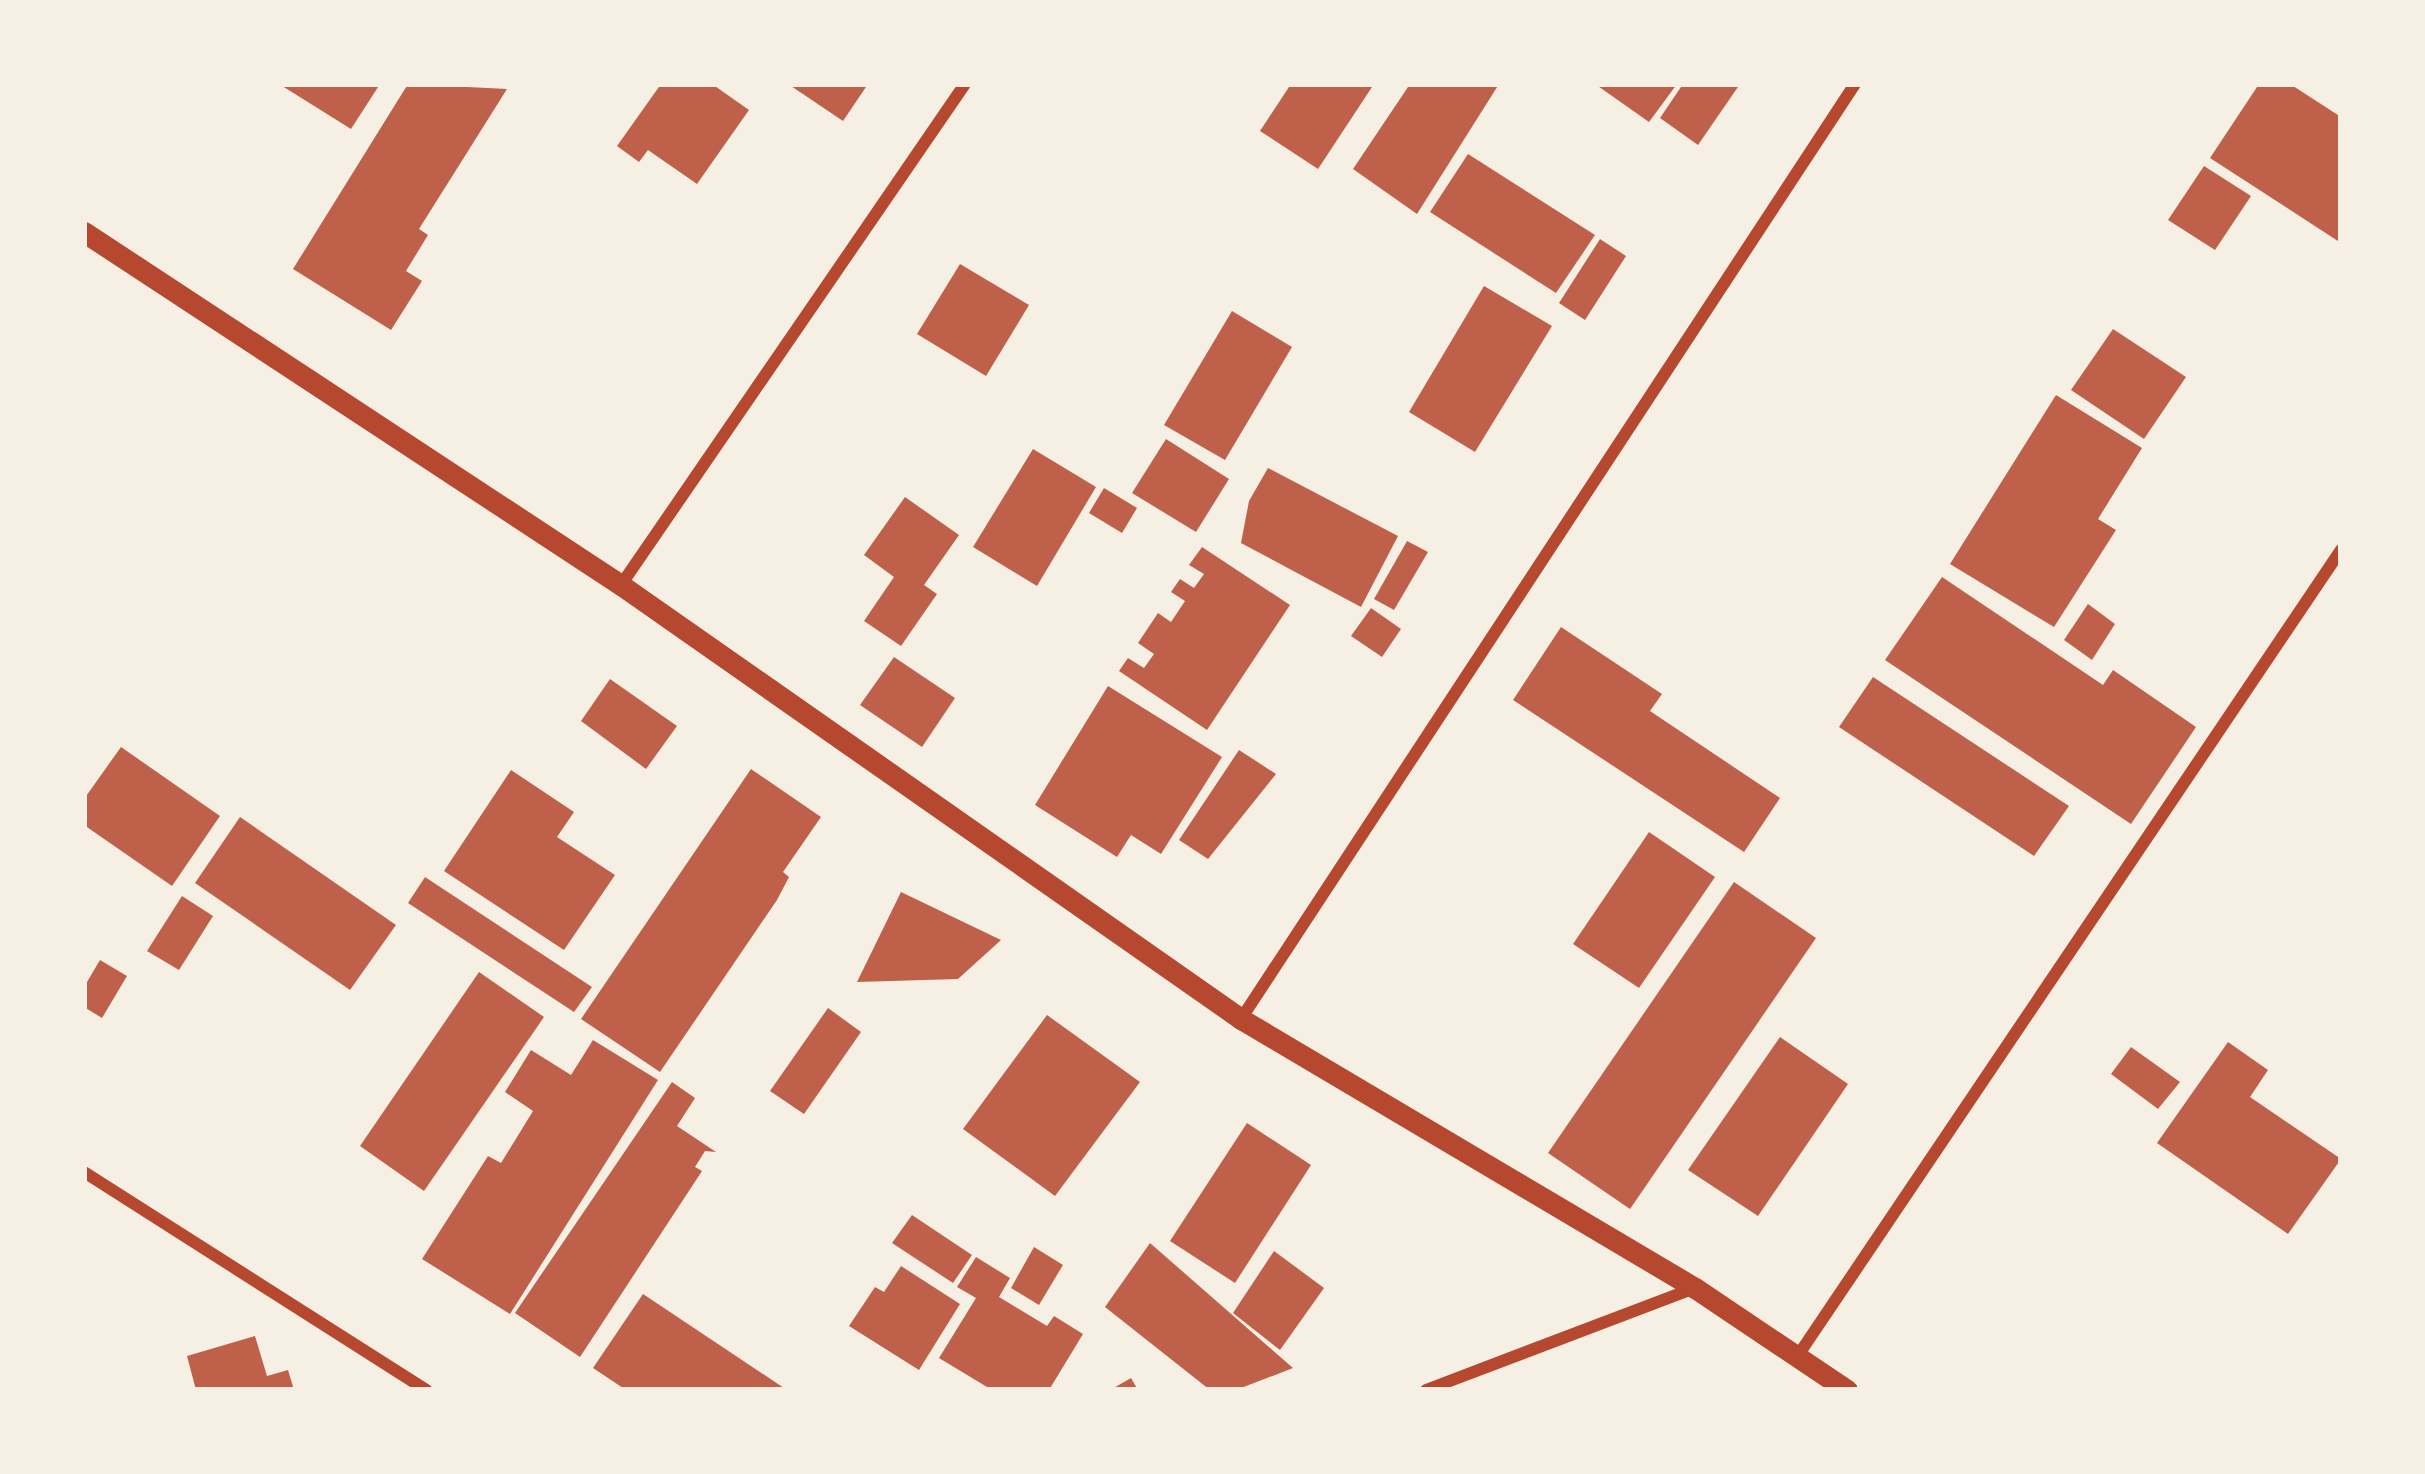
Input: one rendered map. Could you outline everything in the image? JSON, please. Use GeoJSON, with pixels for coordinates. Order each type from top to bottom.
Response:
{"type":"FeatureCollection","features":[{"type":"Feature","properties":{"kind":"street"},"geometry":{"type":"LineString","coordinates":[[621,585],[965,84]]}},
{"type":"Feature","properties":{"kind":"street"},"geometry":{"type":"LineString","coordinates":[[1240,1019],[1856,84]]}},
{"type":"Feature","properties":{"kind":"street"},"geometry":{"type":"LineString","coordinates":[[84,232],[621,585],[1240,1019],[1695,1288],[1847,1390]]}},
{"type":"Feature","properties":{"kind":"street"},"geometry":{"type":"LineString","coordinates":[[1797,1357],[2341,550]]}},
{"type":"Feature","properties":{"kind":"street"},"geometry":{"type":"LineString","coordinates":[[84,1172],[426,1390]]}},
{"type":"Feature","properties":{"kind":"street"},"geometry":{"type":"LineString","coordinates":[[1426,1390],[1695,1288]]}},
{"type":"Feature","properties":{"kind":"building"},"geometry":{"type":"Polygon","coordinates":[[[279,84],[380,84],[351,129],[279,84]]]}},
{"type":"Feature","properties":{"kind":"building"},"geometry":{"type":"Polygon","coordinates":[[[408,84],[507,89],[419,229],[428,235],[406,271],[422,281],[391,330],[293,269],[408,84]]]}},
{"type":"Feature","properties":{"kind":"building"},"geometry":{"type":"Polygon","coordinates":[[[661,84],[712,84],[749,110],[697,184],[648,150],[639,162],[617,146],[661,84]]]}},
{"type":"Feature","properties":{"kind":"building"},"geometry":{"type":"Polygon","coordinates":[[[788,84],[868,84],[843,121],[788,84]]]}},
{"type":"Feature","properties":{"kind":"building"},"geometry":{"type":"Polygon","coordinates":[[[1291,84],[1374,84],[1318,169],[1260,131],[1291,84]]]}},
{"type":"Feature","properties":{"kind":"building"},"geometry":{"type":"Polygon","coordinates":[[[1410,84],[1499,84],[1417,214],[1353,169],[1410,84]]]}},
{"type":"Feature","properties":{"kind":"building"},"geometry":{"type":"Polygon","coordinates":[[[1595,84],[1677,84],[1649,122],[1595,84]]]}},
{"type":"Feature","properties":{"kind":"building"},"geometry":{"type":"Polygon","coordinates":[[[1683,84],[1740,84],[1698,145],[1660,118],[1683,84]]]}},
{"type":"Feature","properties":{"kind":"building"},"geometry":{"type":"Polygon","coordinates":[[[2259,84],[2290,84],[2341,117],[2341,243],[2210,158],[2259,84]]]}},
{"type":"Feature","properties":{"kind":"building"},"geometry":{"type":"Polygon","coordinates":[[[1468,154],[1595,235],[1556,293],[1430,212],[1468,154]]]}},
{"type":"Feature","properties":{"kind":"building"},"geometry":{"type":"Polygon","coordinates":[[[2204,166],[2251,196],[2215,250],[2168,220],[2204,166]]]}},
{"type":"Feature","properties":{"kind":"building"},"geometry":{"type":"Polygon","coordinates":[[[1600,239],[1626,256],[1585,320],[1559,303],[1600,239]]]}},
{"type":"Feature","properties":{"kind":"building"},"geometry":{"type":"Polygon","coordinates":[[[960,264],[1029,305],[986,376],[917,334],[960,264]]]}},
{"type":"Feature","properties":{"kind":"building"},"geometry":{"type":"Polygon","coordinates":[[[1484,286],[1552,326],[1475,452],[1409,412],[1484,286]]]}},
{"type":"Feature","properties":{"kind":"building"},"geometry":{"type":"Polygon","coordinates":[[[1232,311],[1292,347],[1225,460],[1164,425],[1232,311]]]}},
{"type":"Feature","properties":{"kind":"building"},"geometry":{"type":"Polygon","coordinates":[[[2113,329],[2186,377],[2144,439],[2071,390],[2113,329]]]}},
{"type":"Feature","properties":{"kind":"building"},"geometry":{"type":"Polygon","coordinates":[[[2056,395],[2142,448],[2098,519],[2116,530],[2054,627],[1950,564],[2056,395]]]}},
{"type":"Feature","properties":{"kind":"building"},"geometry":{"type":"Polygon","coordinates":[[[1166,439],[1229,479],[1196,532],[1132,493],[1166,439]]]}},
{"type":"Feature","properties":{"kind":"building"},"geometry":{"type":"Polygon","coordinates":[[[1033,449],[1096,487],[1037,586],[973,547],[1033,449]]]}},
{"type":"Feature","properties":{"kind":"building"},"geometry":{"type":"Polygon","coordinates":[[[1268,468],[1398,536],[1361,607],[1241,543],[1249,501],[1268,468]]]}},
{"type":"Feature","properties":{"kind":"building"},"geometry":{"type":"Polygon","coordinates":[[[1104,488],[1137,508],[1122,533],[1089,513],[1104,488]]]}},
{"type":"Feature","properties":{"kind":"building"},"geometry":{"type":"Polygon","coordinates":[[[905,497],[959,535],[924,585],[937,594],[901,646],[864,621],[894,577],[864,555],[905,497]]]}},
{"type":"Feature","properties":{"kind":"building"},"geometry":{"type":"Polygon","coordinates":[[[1407,541],[1428,552],[1394,610],[1374,599],[1407,541]]]}},
{"type":"Feature","properties":{"kind":"building"},"geometry":{"type":"Polygon","coordinates":[[[1202,547],[1290,605],[1207,730],[1119,671],[1128,658],[1144,668],[1154,654],[1138,643],[1158,613],[1171,622],[1185,601],[1171,592],[1180,579],[1194,588],[1204,574],[1189,565],[1202,547]]]}},
{"type":"Feature","properties":{"kind":"building"},"geometry":{"type":"Polygon","coordinates":[[[1942,577],[2103,685],[2113,670],[2196,727],[2131,824],[1885,660],[1942,577]]]}},
{"type":"Feature","properties":{"kind":"building"},"geometry":{"type":"Polygon","coordinates":[[[2088,604],[2115,624],[2092,660],[2064,640],[2088,604]]]}},
{"type":"Feature","properties":{"kind":"building"},"geometry":{"type":"Polygon","coordinates":[[[1371,608],[1401,629],[1382,657],[1351,636],[1371,608]]]}},
{"type":"Feature","properties":{"kind":"building"},"geometry":{"type":"Polygon","coordinates":[[[1561,627],[1662,694],[1650,711],[1780,798],[1744,852],[1513,700],[1561,627]]]}},
{"type":"Feature","properties":{"kind":"building"},"geometry":{"type":"Polygon","coordinates":[[[894,657],[955,698],[922,747],[860,705],[894,657]]]}},
{"type":"Feature","properties":{"kind":"building"},"geometry":{"type":"Polygon","coordinates":[[[1873,677],[2069,806],[2034,856],[1839,727],[1873,677]]]}},
{"type":"Feature","properties":{"kind":"building"},"geometry":{"type":"Polygon","coordinates":[[[610,679],[677,726],[646,769],[581,721],[610,679]]]}},
{"type":"Feature","properties":{"kind":"building"},"geometry":{"type":"Polygon","coordinates":[[[1108,686],[1222,757],[1161,854],[1131,835],[1117,857],[1035,805],[1108,686]]]}},
{"type":"Feature","properties":{"kind":"building"},"geometry":{"type":"Polygon","coordinates":[[[121,747],[220,816],[172,886],[84,825],[84,799],[121,747]]]}},
{"type":"Feature","properties":{"kind":"building"},"geometry":{"type":"Polygon","coordinates":[[[1239,750],[1276,774],[1208,859],[1179,840],[1239,750]]]}},
{"type":"Feature","properties":{"kind":"building"},"geometry":{"type":"Polygon","coordinates":[[[751,769],[821,817],[783,872],[789,877],[777,900],[660,1072],[581,1019],[751,769]]]}},
{"type":"Feature","properties":{"kind":"building"},"geometry":{"type":"Polygon","coordinates":[[[511,770],[574,812],[557,837],[615,875],[564,950],[444,871],[511,770]]]}},
{"type":"Feature","properties":{"kind":"building"},"geometry":{"type":"Polygon","coordinates":[[[240,817],[396,925],[350,990],[195,883],[240,817]]]}},
{"type":"Feature","properties":{"kind":"building"},"geometry":{"type":"Polygon","coordinates":[[[1649,832],[1715,877],[1639,988],[1573,944],[1649,832]]]}},
{"type":"Feature","properties":{"kind":"building"},"geometry":{"type":"Polygon","coordinates":[[[425,877],[592,987],[574,1012],[408,903],[425,877]]]}},
{"type":"Feature","properties":{"kind":"building"},"geometry":{"type":"Polygon","coordinates":[[[1734,882],[1816,938],[1630,1209],[1548,1153],[1734,882]]]}},
{"type":"Feature","properties":{"kind":"building"},"geometry":{"type":"Polygon","coordinates":[[[901,892],[1001,940],[958,979],[857,982],[901,892]]]}},
{"type":"Feature","properties":{"kind":"building"},"geometry":{"type":"Polygon","coordinates":[[[182,896],[213,916],[179,970],[147,951],[182,896]]]}},
{"type":"Feature","properties":{"kind":"building"},"geometry":{"type":"Polygon","coordinates":[[[100,960],[127,976],[102,1018],[84,1007],[84,987],[100,960]]]}},
{"type":"Feature","properties":{"kind":"building"},"geometry":{"type":"Polygon","coordinates":[[[479,972],[544,1017],[424,1191],[360,1146],[479,972]]]}},
{"type":"Feature","properties":{"kind":"building"},"geometry":{"type":"Polygon","coordinates":[[[828,1008],[861,1032],[804,1114],[770,1091],[828,1008]]]}},
{"type":"Feature","properties":{"kind":"building"},"geometry":{"type":"Polygon","coordinates":[[[1047,1015],[1140,1082],[1055,1196],[963,1129],[1047,1015]]]}},
{"type":"Feature","properties":{"kind":"building"},"geometry":{"type":"Polygon","coordinates":[[[1780,1037],[1848,1084],[1758,1216],[1688,1170],[1780,1037]]]}},
{"type":"Feature","properties":{"kind":"building"},"geometry":{"type":"Polygon","coordinates":[[[593,1040],[658,1080],[510,1314],[422,1259],[488,1156],[501,1163],[533,1111],[505,1092],[531,1050],[571,1075],[593,1040]]]}},
{"type":"Feature","properties":{"kind":"building"},"geometry":{"type":"Polygon","coordinates":[[[2228,1042],[2268,1070],[2250,1097],[2341,1159],[2288,1234],[2157,1143],[2228,1042]]]}},
{"type":"Feature","properties":{"kind":"building"},"geometry":{"type":"Polygon","coordinates":[[[2131,1047],[2180,1082],[2158,1109],[2111,1074],[2131,1047]]]}},
{"type":"Feature","properties":{"kind":"building"},"geometry":{"type":"Polygon","coordinates":[[[672,1082],[695,1098],[677,1126],[716,1152],[705,1151],[695,1167],[702,1171],[580,1357],[515,1313],[672,1082]]]}},
{"type":"Feature","properties":{"kind":"building"},"geometry":{"type":"Polygon","coordinates":[[[1247,1123],[1311,1165],[1235,1283],[1170,1241],[1247,1123]]]}},
{"type":"Feature","properties":{"kind":"building"},"geometry":{"type":"Polygon","coordinates":[[[912,1215],[972,1255],[953,1283],[892,1243],[912,1215]]]}},
{"type":"Feature","properties":{"kind":"building"},"geometry":{"type":"Polygon","coordinates":[[[1150,1243],[1293,1368],[1236,1390],[1210,1390],[1105,1307],[1150,1243]]]}},
{"type":"Feature","properties":{"kind":"building"},"geometry":{"type":"Polygon","coordinates":[[[1034,1247],[1063,1265],[1039,1305],[1011,1288],[1034,1247]]]}},
{"type":"Feature","properties":{"kind":"building"},"geometry":{"type":"Polygon","coordinates":[[[1274,1251],[1324,1288],[1280,1350],[1233,1313],[1274,1251]]]}},
{"type":"Feature","properties":{"kind":"building"},"geometry":{"type":"Polygon","coordinates":[[[976,1257],[1010,1278],[999,1297],[1047,1326],[1054,1316],[1083,1334],[1049,1390],[992,1390],[939,1358],[976,1298],[957,1287],[976,1257]]]}},
{"type":"Feature","properties":{"kind":"building"},"geometry":{"type":"Polygon","coordinates":[[[901,1266],[960,1304],[919,1370],[849,1326],[875,1287],[884,1292],[901,1266]]]}},
{"type":"Feature","properties":{"kind":"building"},"geometry":{"type":"Polygon","coordinates":[[[643,1294],[787,1390],[626,1390],[593,1368],[643,1294]]]}},
{"type":"Feature","properties":{"kind":"building"},"geometry":{"type":"Polygon","coordinates":[[[255,1336],[267,1376],[288,1370],[294,1390],[196,1390],[187,1356],[255,1336]]]}},
{"type":"Feature","properties":{"kind":"building"},"geometry":{"type":"Polygon","coordinates":[[[1131,1378],[1138,1390],[1110,1390],[1131,1378]]]}}]}
